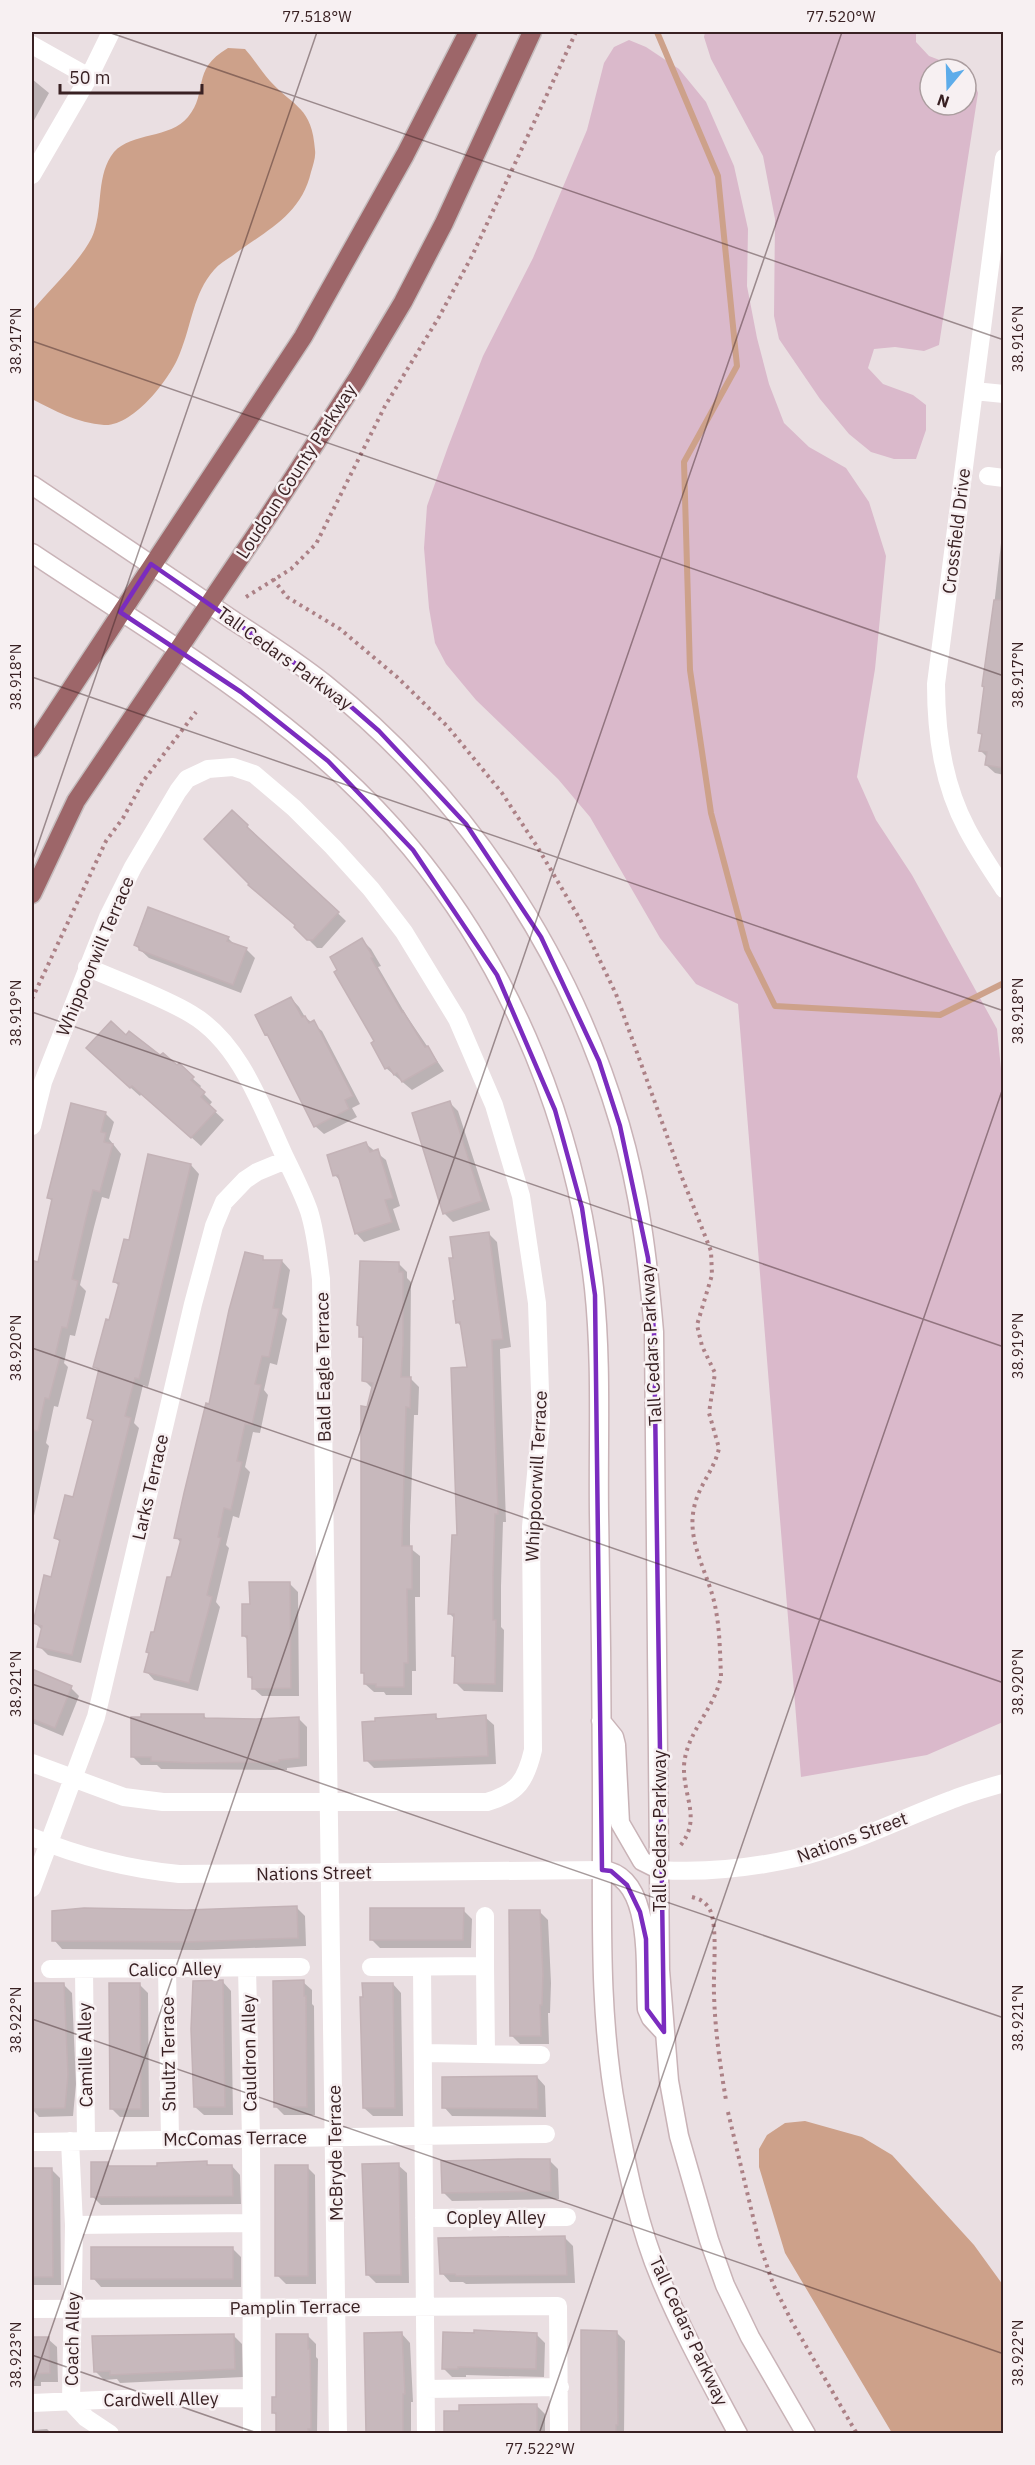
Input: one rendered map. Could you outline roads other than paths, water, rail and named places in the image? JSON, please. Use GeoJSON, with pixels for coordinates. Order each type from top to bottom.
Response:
{"type":"FeatureCollection","features":[{"type":"Feature","properties":{"kind":"main road"},"geometry":{"type":"LineString","coordinates":[[32,748],[151,564],[303,337],[389,183],[468,32]]}},
{"type":"Feature","properties":{"kind":"main road","name":"Loudoun County Parkway"},"geometry":{"type":"LineString","coordinates":[[32,894],[76,801],[357,379],[403,302],[444,223],[532,32]]}},
{"type":"Feature","properties":{"kind":"street"},"geometry":{"type":"LineString","coordinates":[[32,175],[89,76],[111,32]]}},
{"type":"Feature","properties":{"kind":"street"},"geometry":{"type":"LineString","coordinates":[[32,45],[89,76]]}},
{"type":"Feature","properties":{"kind":"street","name":"Crossfield Drive"},"geometry":{"type":"LineString","coordinates":[[1004,158],[936,684],[936,721],[941,757],[951,794],[967,829],[1004,889]]}},
{"type":"Feature","properties":{"kind":"street"},"geometry":{"type":"LineString","coordinates":[[974,391],[1004,394]]}},
{"type":"Feature","properties":{"kind":"street","name":"Tall Cedars Parkway"},"geometry":{"type":"LineString","coordinates":[[32,485],[209,603],[334,692],[379,731],[420,772],[466,824],[503,876],[541,937],[575,1003],[599,1061],[620,1126],[636,1193],[648,1258],[654,1332],[660,1970],[669,2080],[679,2136],[709,2240],[725,2285],[750,2337],[806,2433]]}},
{"type":"Feature","properties":{"kind":"street","name":"Tall Cedars Parkway"},"geometry":{"type":"LineString","coordinates":[[32,553],[241,693],[328,761],[413,850],[459,914],[497,975],[539,1067],[555,1110],[582,1208],[595,1295],[602,1983],[616,2112],[640,2217],[660,2276],[703,2367],[738,2433]]}},
{"type":"Feature","properties":{"kind":"street","name":"Whippoorwill Terrace"},"geometry":{"type":"LineString","coordinates":[[32,1126],[43,1082],[87,967],[108,917],[133,867],[187,779],[208,769],[222,767],[244,770],[266,783],[333,847],[371,889],[404,932],[457,1019],[494,1104],[521,1196],[537,1303],[542,1421],[531,1527],[534,1735],[530,1763],[518,1786],[504,1797],[487,1802],[163,1802],[124,1797],[72,1780],[32,1763]]}},
{"type":"Feature","properties":{"kind":"street","name":"Bald Eagle Terrace"},"geometry":{"type":"LineString","coordinates":[[87,967],[192,1014],[224,1043],[244,1072],[309,1211],[321,1279],[331,1872]]}},
{"type":"Feature","properties":{"kind":"street","name":"Larks Terrace"},"geometry":{"type":"LineString","coordinates":[[32,1888],[40,1840],[72,1780],[96,1717],[193,1304],[214,1226],[224,1202],[245,1180],[257,1172],[286,1160]]}},
{"type":"Feature","properties":{"kind":"street"},"geometry":{"type":"LineString","coordinates":[[601,1721],[614,1737],[616,1745],[620,1823],[642,1861],[660,1870]]}},
{"type":"Feature","properties":{"kind":"street","name":"Nations Street"},"geometry":{"type":"LineString","coordinates":[[660,1870],[686,1872],[714,1870],[797,1857],[851,1840],[953,1799],[1004,1783]]}},
{"type":"Feature","properties":{"kind":"street","name":"Nations Street"},"geometry":{"type":"LineString","coordinates":[[40,1840],[122,1865],[180,1874],[602,1870]]}},
{"type":"Feature","properties":{"kind":"street"},"geometry":{"type":"LineString","coordinates":[[602,1870],[611,1871],[627,1885],[640,1912],[646,1939],[647,2009],[651,2018],[664,2032]]}},
{"type":"Feature","properties":{"kind":"street","name":"McBryde Terrace"},"geometry":{"type":"LineString","coordinates":[[331,1872],[338,2433]]}},
{"type":"Feature","properties":{"kind":"street"},"geometry":{"type":"LineString","coordinates":[[485,1916],[486,2054]]}},
{"type":"Feature","properties":{"kind":"street"},"geometry":{"type":"LineString","coordinates":[[371,1967],[485,1966]]}},
{"type":"Feature","properties":{"kind":"street","name":"Calico Alley"},"geometry":{"type":"LineString","coordinates":[[50,1969],[301,1967]]}},
{"type":"Feature","properties":{"kind":"street","name":"Copley Alley"},"geometry":{"type":"LineString","coordinates":[[422,1967],[426,2433]]}},
{"type":"Feature","properties":{"kind":"street","name":"Cauldron Alley"},"geometry":{"type":"LineString","coordinates":[[247,1968],[251,2138]]}},
{"type":"Feature","properties":{"kind":"street","name":"Shultz Terrace"},"geometry":{"type":"LineString","coordinates":[[167,1969],[170,2139]]}},
{"type":"Feature","properties":{"kind":"street","name":"Camille Alley"},"geometry":{"type":"LineString","coordinates":[[78,2141],[84,1970]]}},
{"type":"Feature","properties":{"kind":"street"},"geometry":{"type":"LineString","coordinates":[[424,2053],[541,2055]]}},
{"type":"Feature","properties":{"kind":"street","name":"McComas Terrace"},"geometry":{"type":"LineString","coordinates":[[32,2142],[546,2134]]}},
{"type":"Feature","properties":{"kind":"street"},"geometry":{"type":"LineString","coordinates":[[251,2138],[252,2433]]}},
{"type":"Feature","properties":{"kind":"street","name":"Coach Alley"},"geometry":{"type":"LineString","coordinates":[[78,2141],[71,2402],[86,2418],[110,2433]]}},
{"type":"Feature","properties":{"kind":"street","name":"Copley Alley"},"geometry":{"type":"LineString","coordinates":[[424,2218],[567,2217]]}},
{"type":"Feature","properties":{"kind":"street"},"geometry":{"type":"LineString","coordinates":[[74,2225],[250,2223]]}},
{"type":"Feature","properties":{"kind":"street","name":"Pamplin Terrace"},"geometry":{"type":"LineString","coordinates":[[32,2309],[558,2306],[560,2387]]}},
{"type":"Feature","properties":{"kind":"street"},"geometry":{"type":"LineString","coordinates":[[426,2389],[560,2387],[559,2433]]}},
{"type":"Feature","properties":{"kind":"street","name":"Cardwell Alley"},"geometry":{"type":"LineString","coordinates":[[32,2403],[123,2398],[251,2398]]}},
{"type":"Feature","properties":{"kind":"waterway"},"geometry":{"type":"LineString","coordinates":[[657,32],[718,176],[737,366],[684,462],[690,670],[711,813],[747,949],[775,1006],[940,1015],[1004,983]]}}]}
